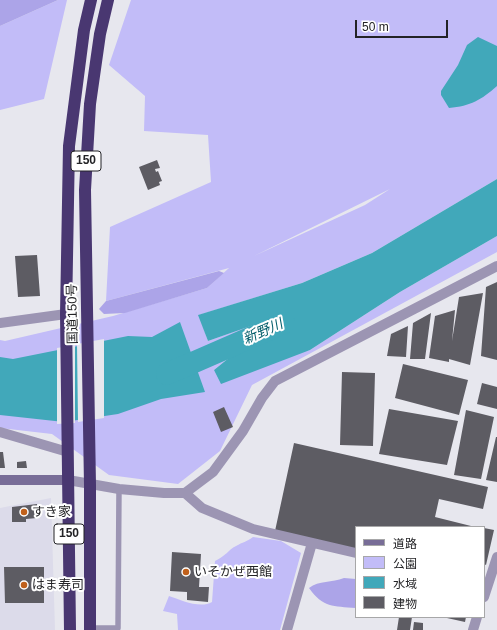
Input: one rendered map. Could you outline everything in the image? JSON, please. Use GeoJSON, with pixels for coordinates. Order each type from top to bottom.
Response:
{"type":"FeatureCollection","features":[{"type":"Feature","properties":{"kind":"highway","name":"国道150号"},"geometry":{"type":"LineString","coordinates":[[70,630],[67,319],[69,146],[84,30],[91,0]]}},
{"type":"Feature","properties":{"kind":"highway","name":"国道150号"},"geometry":{"type":"LineString","coordinates":[[90,629],[90,485],[88,438],[88,323],[85,190],[86,145],[99,41],[108,0]]}},
{"type":"Feature","properties":{"kind":"street"},"geometry":{"type":"LineString","coordinates":[[0,480],[68,480],[119,489],[164,493],[185,493],[213,472],[243,431],[262,398],[275,381],[497,266]]}},
{"type":"Feature","properties":{"kind":"street"},"geometry":{"type":"LineString","coordinates":[[0,323],[67,319]]}},
{"type":"Feature","properties":{"kind":"street"},"geometry":{"type":"LineString","coordinates":[[0,432],[68,452]]}},
{"type":"Feature","properties":{"kind":"street"},"geometry":{"type":"LineString","coordinates":[[185,493],[202,508],[253,529],[355,553]]}},
{"type":"Feature","properties":{"kind":"street"},"geometry":{"type":"LineString","coordinates":[[289,630],[312,543]]}},
{"type":"Feature","properties":{"kind":"street"},"geometry":{"type":"LineString","coordinates":[[485,595],[490,585],[497,557]]}},
{"type":"Feature","properties":{"kind":"street"},"geometry":{"type":"LineString","coordinates":[[473,630],[478,618]]}},
{"type":"Feature","properties":{"kind":"lane"},"geometry":{"type":"LineString","coordinates":[[90,629],[118,628],[119,489]]}},
{"type":"Feature","properties":{"kind":"shaded area"},"geometry":{"type":"Polygon","coordinates":[[[0,0],[58,0],[0,26],[0,0]]]}},
{"type":"Feature","properties":{"kind":"shaded area"},"geometry":{"type":"Polygon","coordinates":[[[219,271],[224,273],[207,288],[125,313],[104,314],[99,309],[106,301],[219,271]]]}},
{"type":"Feature","properties":{"kind":"shaded area"},"geometry":{"type":"Polygon","coordinates":[[[51,498],[55,630],[0,630],[0,508],[51,498]]]}},
{"type":"Feature","properties":{"kind":"shaded area"},"geometry":{"type":"Polygon","coordinates":[[[344,578],[355,579],[355,608],[335,606],[324,603],[314,595],[309,588],[313,585],[344,578]]]}},
{"type":"Feature","properties":{"kind":"green space"},"geometry":{"type":"Polygon","coordinates":[[[58,0],[67,0],[44,99],[0,110],[0,26],[58,0]]]}},
{"type":"Feature","properties":{"kind":"green space"},"geometry":{"type":"Polygon","coordinates":[[[131,0],[497,0],[497,179],[372,253],[302,283],[199,315],[208,341],[283,314],[214,370],[310,350],[400,292],[497,236],[497,252],[252,385],[220,451],[178,484],[109,475],[52,434],[0,428],[0,340],[5,341],[113,316],[207,288],[229,268],[106,301],[110,227],[211,182],[208,135],[144,131],[145,96],[109,65],[131,0]],[[390,189],[254,256],[365,205],[390,189]]]}},
{"type":"Feature","properties":{"kind":"green space"},"geometry":{"type":"Polygon","coordinates":[[[253,537],[281,541],[301,553],[280,630],[178,630],[177,614],[163,611],[169,596],[185,602],[202,605],[212,602],[215,561],[233,548],[253,537]]]}},
{"type":"Feature","properties":{"kind":"water"},"geometry":{"type":"Polygon","coordinates":[[[478,37],[497,46],[497,86],[475,102],[464,106],[449,108],[441,95],[441,91],[458,65],[467,45],[478,37]]]}},
{"type":"Feature","properties":{"kind":"water"},"geometry":{"type":"Polygon","coordinates":[[[497,179],[497,236],[400,292],[310,350],[221,384],[214,370],[282,315],[208,341],[198,315],[302,283],[372,253],[497,179]]]}},
{"type":"Feature","properties":{"kind":"water"},"geometry":{"type":"Polygon","coordinates":[[[180,322],[205,392],[161,399],[118,414],[64,422],[0,415],[0,357],[13,359],[128,336],[152,337],[180,322]]]}},
{"type":"Feature","properties":{"kind":"pier"},"geometry":{"type":"Polygon","coordinates":[[[104,339],[104,418],[78,422],[77,344],[104,339]]]}},
{"type":"Feature","properties":{"kind":"pier"},"geometry":{"type":"Polygon","coordinates":[[[75,345],[75,423],[57,424],[57,348],[75,345]]]}},
{"type":"Feature","properties":{"kind":"building"},"geometry":{"type":"Polygon","coordinates":[[[157,160],[160,168],[155,169],[156,172],[158,171],[162,181],[159,182],[160,185],[148,190],[139,167],[157,160]]]}},
{"type":"Feature","properties":{"kind":"building"},"geometry":{"type":"Polygon","coordinates":[[[37,255],[40,296],[18,297],[15,256],[37,255]]]}},
{"type":"Feature","properties":{"kind":"building"},"geometry":{"type":"Polygon","coordinates":[[[497,282],[497,360],[481,356],[486,287],[497,282]]]}},
{"type":"Feature","properties":{"kind":"building"},"geometry":{"type":"Polygon","coordinates":[[[483,293],[470,365],[449,359],[449,362],[429,358],[435,316],[455,310],[452,341],[459,297],[483,293]]]}},
{"type":"Feature","properties":{"kind":"building"},"geometry":{"type":"Polygon","coordinates":[[[431,313],[425,359],[410,359],[413,323],[431,313]]]}},
{"type":"Feature","properties":{"kind":"building"},"geometry":{"type":"Polygon","coordinates":[[[408,326],[406,357],[387,356],[391,334],[408,326]]]}},
{"type":"Feature","properties":{"kind":"building"},"geometry":{"type":"Polygon","coordinates":[[[403,364],[468,380],[459,415],[395,398],[403,364]]]}},
{"type":"Feature","properties":{"kind":"building"},"geometry":{"type":"Polygon","coordinates":[[[342,372],[375,373],[373,446],[340,445],[342,372]]]}},
{"type":"Feature","properties":{"kind":"building"},"geometry":{"type":"Polygon","coordinates":[[[482,383],[497,387],[497,409],[477,404],[482,383]]]}},
{"type":"Feature","properties":{"kind":"building"},"geometry":{"type":"Polygon","coordinates":[[[224,407],[233,427],[221,432],[213,412],[224,407]]]}},
{"type":"Feature","properties":{"kind":"building"},"geometry":{"type":"Polygon","coordinates":[[[389,409],[458,421],[447,465],[379,454],[389,409]]]}},
{"type":"Feature","properties":{"kind":"building"},"geometry":{"type":"Polygon","coordinates":[[[466,410],[494,417],[481,479],[454,475],[466,410]]]}},
{"type":"Feature","properties":{"kind":"building"},"geometry":{"type":"Polygon","coordinates":[[[497,437],[497,482],[486,480],[497,437]]]}},
{"type":"Feature","properties":{"kind":"building"},"geometry":{"type":"Polygon","coordinates":[[[294,443],[488,487],[483,509],[439,499],[435,517],[471,526],[355,526],[355,549],[275,531],[294,443]]]}},
{"type":"Feature","properties":{"kind":"building"},"geometry":{"type":"Polygon","coordinates":[[[0,452],[3,452],[5,468],[0,468],[0,452]]]}},
{"type":"Feature","properties":{"kind":"building"},"geometry":{"type":"Polygon","coordinates":[[[26,461],[27,468],[17,468],[17,462],[26,461]]]}},
{"type":"Feature","properties":{"kind":"building","name":"すき家"},"geometry":{"type":"Polygon","coordinates":[[[37,504],[37,518],[26,519],[26,522],[12,522],[12,507],[37,504]]]}},
{"type":"Feature","properties":{"kind":"building"},"geometry":{"type":"Polygon","coordinates":[[[485,528],[494,530],[485,564],[485,528]]]}},
{"type":"Feature","properties":{"kind":"building"},"geometry":{"type":"Polygon","coordinates":[[[172,552],[201,554],[199,587],[209,587],[208,602],[187,600],[187,592],[170,591],[172,552]]]}},
{"type":"Feature","properties":{"kind":"building","name":"はま寿司"},"geometry":{"type":"Polygon","coordinates":[[[4,567],[44,567],[44,603],[5,603],[4,567]]]}},
{"type":"Feature","properties":{"kind":"building"},"geometry":{"type":"Polygon","coordinates":[[[399,618],[412,618],[410,630],[397,630],[399,618]]]}},
{"type":"Feature","properties":{"kind":"building"},"geometry":{"type":"Polygon","coordinates":[[[447,618],[466,618],[465,622],[447,618]]]}},
{"type":"Feature","properties":{"kind":"building"},"geometry":{"type":"Polygon","coordinates":[[[414,622],[423,623],[423,630],[413,630],[414,622]]]}},
{"type":"Feature","properties":{"kind":"waterway","name":"新野川"},"geometry":{"type":"LineString","coordinates":[[167,374],[284,323]]}},
{"type":"Feature","properties":{"kind":"place","name":"すき家"},"geometry":{"type":"Point","coordinates":[24,512]}},
{"type":"Feature","properties":{"kind":"place","name":"いそかぜ西館"},"geometry":{"type":"Point","coordinates":[186,572]}},
{"type":"Feature","properties":{"kind":"place","name":"はま寿司"},"geometry":{"type":"Point","coordinates":[24,585]}}]}
